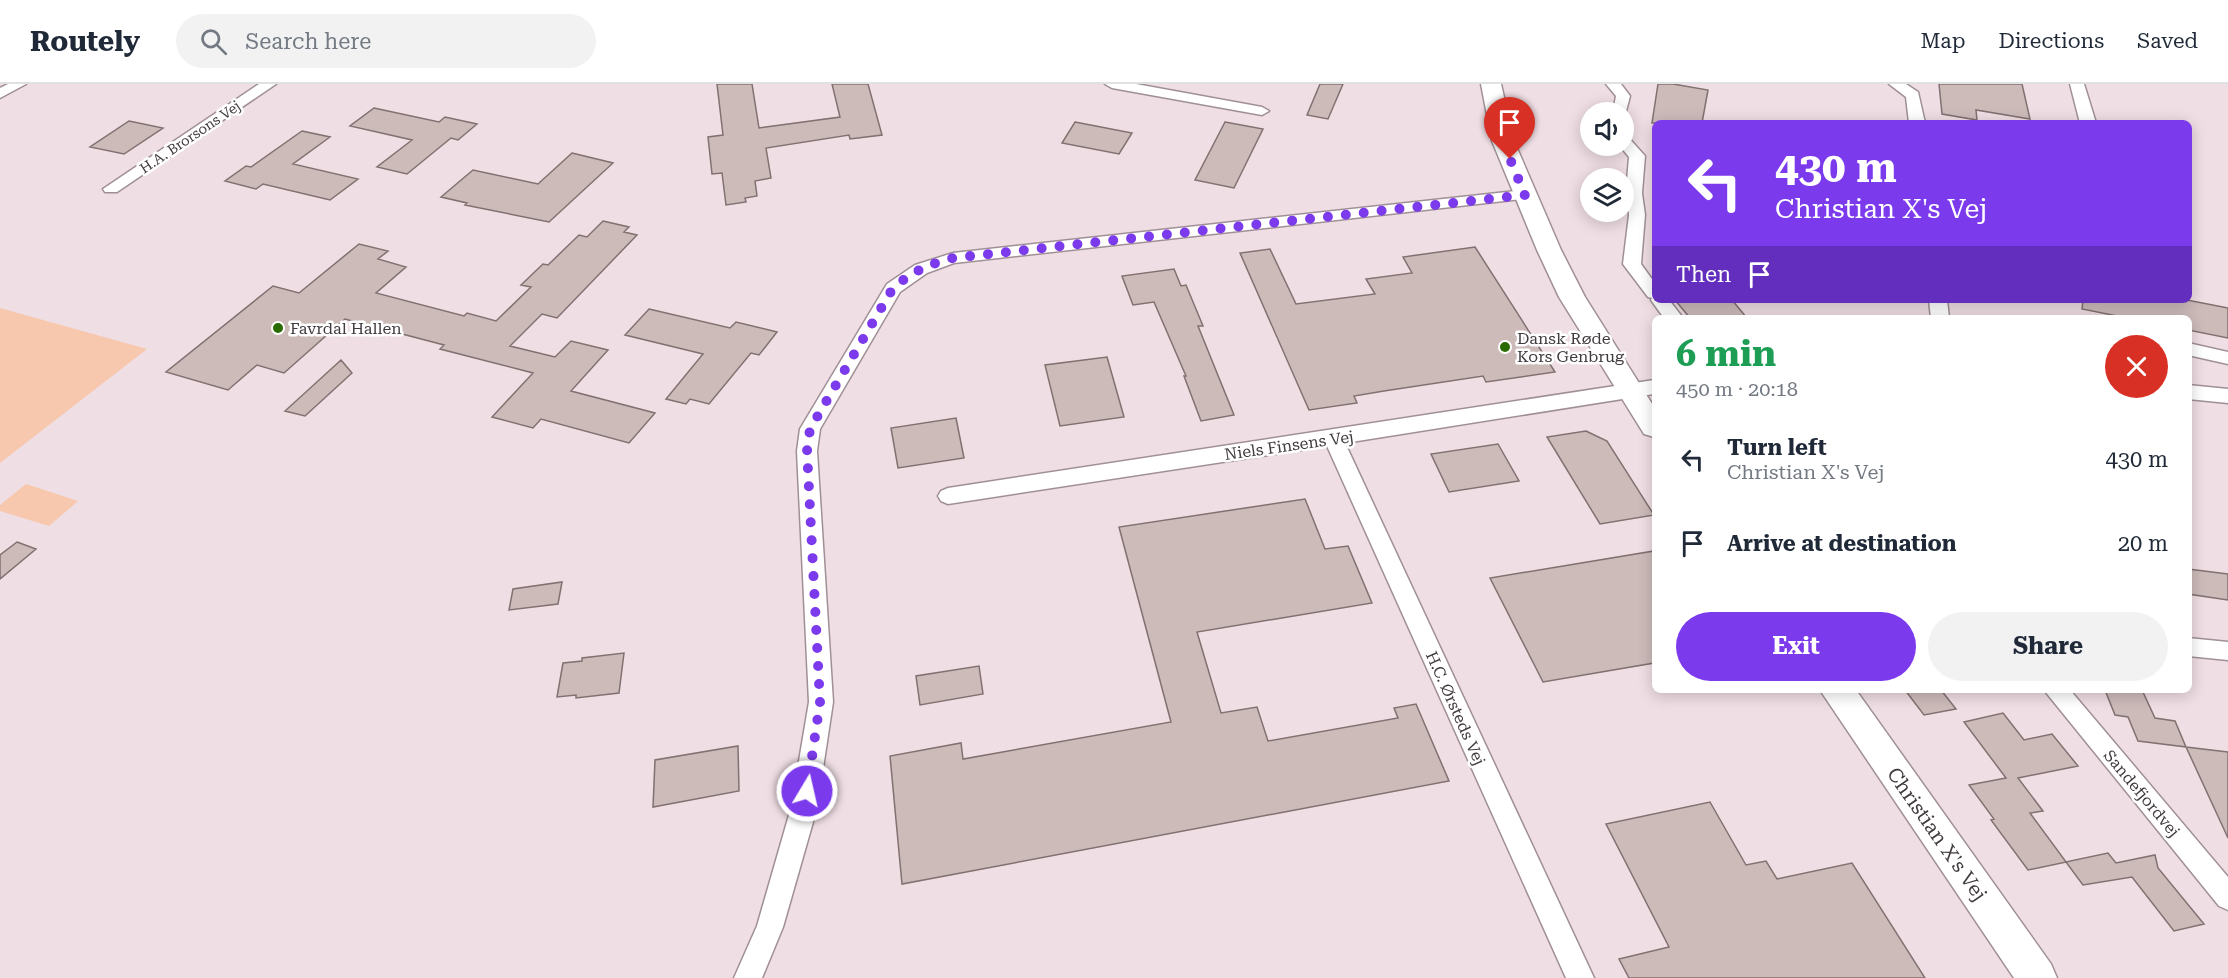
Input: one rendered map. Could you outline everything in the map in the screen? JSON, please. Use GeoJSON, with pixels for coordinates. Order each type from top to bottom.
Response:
{"type":"FeatureCollection","features":[{"type":"Feature","properties":{"kind":"street"},"geometry":{"type":"LineString","coordinates":[[0,94],[15,84]]}},
{"type":"Feature","properties":{"kind":"street","name":"H.A. Brorsons Vej"},"geometry":{"type":"LineString","coordinates":[[111,189],[268,84]]}},
{"type":"Feature","properties":{"kind":"street"},"geometry":{"type":"LineString","coordinates":[[1112,84],[1262,111]]}},
{"type":"Feature","properties":{"kind":"street"},"geometry":{"type":"LineString","coordinates":[[1491,84],[1503,141],[1572,297],[1652,424]]}},
{"type":"Feature","properties":{"kind":"street"},"geometry":{"type":"LineString","coordinates":[[1612,84],[1623,96],[1622,102]]}},
{"type":"Feature","properties":{"kind":"street"},"geometry":{"type":"LineString","coordinates":[[1896,84],[1913,95],[1917,120]]}},
{"type":"Feature","properties":{"kind":"street"},"geometry":{"type":"LineString","coordinates":[[2077,84],[2087,120]]}},
{"type":"Feature","properties":{"kind":"street"},"geometry":{"type":"LineString","coordinates":[[1634,153],[1637,156],[1634,193],[1637,214],[1632,264],[1652,290]]}},
{"type":"Feature","properties":{"kind":"street"},"geometry":{"type":"LineString","coordinates":[[748,978],[770,927],[804,808],[820,702],[807,451],[810,429],[893,288],[911,273],[929,264],[953,258],[1525,195]]}},
{"type":"Feature","properties":{"kind":"street"},"geometry":{"type":"LineString","coordinates":[[1662,303],[1672,315]]}},
{"type":"Feature","properties":{"kind":"street"},"geometry":{"type":"LineString","coordinates":[[2192,350],[2228,357]]}},
{"type":"Feature","properties":{"kind":"street","name":"Niels Finsens Vej"},"geometry":{"type":"LineString","coordinates":[[948,495],[1333,438],[1652,387]]}},
{"type":"Feature","properties":{"kind":"street"},"geometry":{"type":"LineString","coordinates":[[2192,392],[2228,396]]}},
{"type":"Feature","properties":{"kind":"street","name":"H.C. Ørsteds Vej"},"geometry":{"type":"LineString","coordinates":[[1333,438],[1580,978]]}},
{"type":"Feature","properties":{"kind":"street"},"geometry":{"type":"LineString","coordinates":[[2192,647],[2228,651]]}},
{"type":"Feature","properties":{"kind":"street","name":"Christian X's Vej"},"geometry":{"type":"LineString","coordinates":[[1839,693],[2037,978]]}},
{"type":"Feature","properties":{"kind":"street","name":"Sandefjordvej"},"geometry":{"type":"LineString","coordinates":[[2058,693],[2228,897]]}},
{"type":"Feature","properties":{"kind":"shaded area"},"geometry":{"type":"Polygon","coordinates":[[[0,308],[147,349],[0,463],[0,308]]]}},
{"type":"Feature","properties":{"kind":"shaded area"},"geometry":{"type":"Polygon","coordinates":[[[26,484],[78,501],[49,526],[0,511],[0,505],[26,484]]]}},
{"type":"Feature","properties":{"kind":"building"},"geometry":{"type":"Polygon","coordinates":[[[717,84],[752,84],[759,128],[840,117],[832,84],[868,84],[882,135],[850,139],[849,135],[766,148],[771,178],[755,181],[757,196],[745,198],[746,202],[726,205],[722,173],[712,174],[708,137],[723,135],[717,84]]]}},
{"type":"Feature","properties":{"kind":"building"},"geometry":{"type":"Polygon","coordinates":[[[1320,84],[1343,84],[1328,119],[1307,115],[1320,84]]]}},
{"type":"Feature","properties":{"kind":"building"},"geometry":{"type":"Polygon","coordinates":[[[1658,84],[1708,90],[1703,120],[1652,120],[1658,84]]]}},
{"type":"Feature","properties":{"kind":"building"},"geometry":{"type":"Polygon","coordinates":[[[1939,84],[2022,84],[2030,119],[1976,110],[1977,120],[1942,114],[1939,84]]]}},
{"type":"Feature","properties":{"kind":"building"},"geometry":{"type":"Polygon","coordinates":[[[374,108],[439,122],[445,117],[477,124],[458,140],[451,138],[407,174],[377,167],[412,140],[350,126],[374,108]]]}},
{"type":"Feature","properties":{"kind":"building"},"geometry":{"type":"Polygon","coordinates":[[[129,121],[163,128],[124,154],[90,147],[129,121]]]}},
{"type":"Feature","properties":{"kind":"building"},"geometry":{"type":"Polygon","coordinates":[[[1075,122],[1132,133],[1119,154],[1062,143],[1075,122]]]}},
{"type":"Feature","properties":{"kind":"building"},"geometry":{"type":"Polygon","coordinates":[[[1225,122],[1263,129],[1234,188],[1195,180],[1225,122]]]}},
{"type":"Feature","properties":{"kind":"building"},"geometry":{"type":"Polygon","coordinates":[[[302,131],[330,137],[293,164],[358,179],[330,200],[263,184],[256,189],[225,181],[246,166],[251,167],[302,131]]]}},
{"type":"Feature","properties":{"kind":"building"},"geometry":{"type":"Polygon","coordinates":[[[572,153],[613,163],[549,222],[465,205],[467,203],[441,197],[473,170],[538,184],[572,153]]]}},
{"type":"Feature","properties":{"kind":"building"},"geometry":{"type":"Polygon","coordinates":[[[603,221],[629,227],[624,232],[637,235],[557,318],[542,314],[510,346],[555,357],[571,341],[608,350],[571,391],[655,413],[629,443],[541,419],[533,428],[492,417],[533,373],[440,349],[444,345],[345,319],[284,373],[257,365],[228,390],[166,372],[273,286],[299,293],[359,244],[388,251],[378,259],[406,267],[376,293],[464,316],[467,313],[496,321],[531,287],[521,285],[543,264],[548,265],[579,235],[587,237],[603,221]]]}},
{"type":"Feature","properties":{"kind":"building"},"geometry":{"type":"Polygon","coordinates":[[[1475,247],[1555,372],[1486,382],[1483,376],[1384,391],[1354,396],[1357,403],[1309,410],[1240,253],[1270,249],[1296,304],[1375,294],[1366,279],[1412,273],[1403,257],[1475,247]]]}},
{"type":"Feature","properties":{"kind":"building"},"geometry":{"type":"Polygon","coordinates":[[[1174,269],[1181,286],[1186,285],[1203,326],[1198,326],[1234,415],[1201,421],[1184,376],[1186,376],[1154,302],[1133,305],[1122,276],[1174,269]]]}},
{"type":"Feature","properties":{"kind":"building"},"geometry":{"type":"Polygon","coordinates":[[[2192,301],[2228,308],[2228,338],[2192,331],[2192,315],[2112,315],[2082,309],[2083,303],[2192,303],[2192,301]]]}},
{"type":"Feature","properties":{"kind":"building"},"geometry":{"type":"Polygon","coordinates":[[[1678,303],[1734,303],[1744,315],[1688,315],[1678,303]]]}},
{"type":"Feature","properties":{"kind":"building"},"geometry":{"type":"Polygon","coordinates":[[[649,309],[730,328],[736,322],[777,332],[759,355],[751,353],[709,404],[690,399],[686,404],[666,399],[703,354],[625,335],[649,309]]]}},
{"type":"Feature","properties":{"kind":"building"},"geometry":{"type":"Polygon","coordinates":[[[1107,357],[1124,417],[1060,426],[1045,365],[1107,357]]]}},
{"type":"Feature","properties":{"kind":"building"},"geometry":{"type":"Polygon","coordinates":[[[341,360],[352,373],[305,416],[285,411],[341,360]]]}},
{"type":"Feature","properties":{"kind":"building"},"geometry":{"type":"Polygon","coordinates":[[[956,418],[964,458],[898,468],[891,428],[956,418]]]}},
{"type":"Feature","properties":{"kind":"building"},"geometry":{"type":"Polygon","coordinates":[[[1586,431],[1607,441],[1652,512],[1652,515],[1600,524],[1547,437],[1586,431]]]}},
{"type":"Feature","properties":{"kind":"building"},"geometry":{"type":"Polygon","coordinates":[[[1498,444],[1519,481],[1449,492],[1431,454],[1498,444]]]}},
{"type":"Feature","properties":{"kind":"building"},"geometry":{"type":"Polygon","coordinates":[[[1305,499],[1325,549],[1348,546],[1372,603],[1197,632],[1221,713],[1257,707],[1268,741],[1398,718],[1394,708],[1416,704],[1449,781],[902,884],[890,756],[961,743],[963,759],[1171,722],[1119,527],[1305,499]]]}},
{"type":"Feature","properties":{"kind":"building"},"geometry":{"type":"Polygon","coordinates":[[[17,542],[36,549],[0,579],[0,555],[17,542]]]}},
{"type":"Feature","properties":{"kind":"building"},"geometry":{"type":"Polygon","coordinates":[[[1652,551],[1652,663],[1543,682],[1490,578],[1652,551]]]}},
{"type":"Feature","properties":{"kind":"building"},"geometry":{"type":"Polygon","coordinates":[[[2192,570],[2228,574],[2228,600],[2192,595],[2192,570]]]}},
{"type":"Feature","properties":{"kind":"building"},"geometry":{"type":"Polygon","coordinates":[[[562,582],[558,604],[509,610],[513,589],[562,582]]]}},
{"type":"Feature","properties":{"kind":"building"},"geometry":{"type":"Polygon","coordinates":[[[624,653],[619,693],[576,698],[576,695],[557,697],[563,663],[582,661],[582,658],[624,653]]]}},
{"type":"Feature","properties":{"kind":"building"},"geometry":{"type":"Polygon","coordinates":[[[979,666],[983,694],[920,705],[916,676],[979,666]]]}},
{"type":"Feature","properties":{"kind":"building"},"geometry":{"type":"Polygon","coordinates":[[[1907,693],[1943,693],[1956,709],[1924,715],[1907,693]]]}},
{"type":"Feature","properties":{"kind":"building"},"geometry":{"type":"Polygon","coordinates":[[[2106,693],[2143,693],[2155,718],[2175,721],[2186,747],[2138,741],[2128,717],[2115,715],[2106,693]]]}},
{"type":"Feature","properties":{"kind":"building"},"geometry":{"type":"Polygon","coordinates":[[[2003,713],[2024,740],[2052,734],[2078,766],[2018,778],[2043,811],[2030,813],[2066,862],[2028,870],[1991,820],[1994,819],[1969,785],[2006,778],[1964,722],[2003,713]]]}},
{"type":"Feature","properties":{"kind":"building"},"geometry":{"type":"Polygon","coordinates":[[[738,746],[739,791],[653,807],[655,760],[738,746]]]}},
{"type":"Feature","properties":{"kind":"building"},"geometry":{"type":"Polygon","coordinates":[[[2186,747],[2228,752],[2228,838],[2186,747]]]}},
{"type":"Feature","properties":{"kind":"building"},"geometry":{"type":"Polygon","coordinates":[[[1710,802],[1746,865],[1766,861],[1777,879],[1852,863],[1925,978],[1629,978],[1619,959],[1669,947],[1606,824],[1710,802]]]}},
{"type":"Feature","properties":{"kind":"building"},"geometry":{"type":"Polygon","coordinates":[[[2108,853],[2116,863],[2155,855],[2158,868],[2204,924],[2174,931],[2132,877],[2083,885],[2066,862],[2108,853]]]}},
{"type":"Feature","properties":{"kind":"place","name":"Favrdal Hallen"},"geometry":{"type":"Point","coordinates":[278,328]}},
{"type":"Feature","properties":{"kind":"place","name":"Dansk Røde Kors Genbrug"},"geometry":{"type":"Point","coordinates":[1505,347]}},
{"type":"Feature","properties":{"kind":"route"},"geometry":{"type":"LineString","coordinates":[[807,791],[820,702],[807,451],[810,429],[893,288],[911,273],[929,264],[953,258],[1525,195],[1510,159]]}}]}
